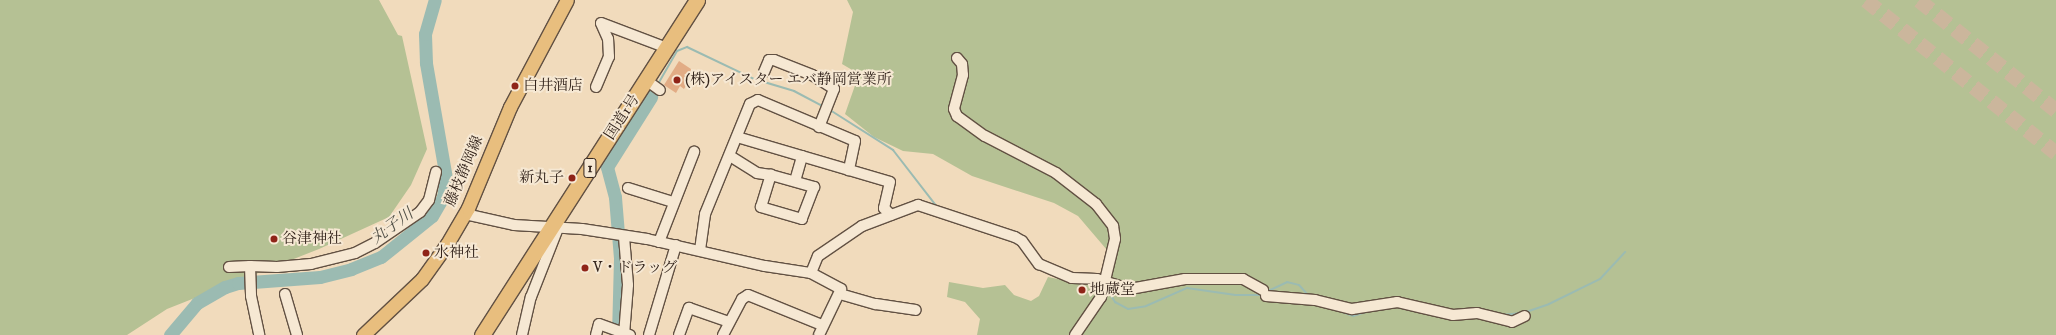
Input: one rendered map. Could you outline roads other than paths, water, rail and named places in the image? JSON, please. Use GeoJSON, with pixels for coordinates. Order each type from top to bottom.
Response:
{"type":"FeatureCollection","features":[{"type":"Feature","properties":{"kind":"highway","name":"国道1号"},"geometry":{"type":"LineString","coordinates":[[482,335],[653,85],[666,48],[697,0]]}},
{"type":"Feature","properties":{"kind":"main road","name":"藤枝静岡線"},"geometry":{"type":"LineString","coordinates":[[363,335],[430,269],[465,214],[497,135],[567,0]]}},
{"type":"Feature","properties":{"kind":"street"},"geometry":{"type":"LineString","coordinates":[[596,87],[609,57],[608,39],[601,23],[666,48]]}},
{"type":"Feature","properties":{"kind":"street"},"geometry":{"type":"LineString","coordinates":[[957,58],[962,64],[963,75],[954,109],[957,116],[998,143],[1047,166],[1096,204],[1112,222],[1115,239],[1101,297],[1075,335]]}},
{"type":"Feature","properties":{"kind":"street"},"geometry":{"type":"LineString","coordinates":[[764,72],[769,60],[774,60],[812,75],[834,89],[819,127]]}},
{"type":"Feature","properties":{"kind":"street"},"geometry":{"type":"LineString","coordinates":[[700,250],[705,214],[750,104],[758,100],[855,141],[849,170]]}},
{"type":"Feature","properties":{"kind":"street"},"geometry":{"type":"LineString","coordinates":[[737,137],[890,182],[884,208],[891,214]]}},
{"type":"Feature","properties":{"kind":"street"},"geometry":{"type":"LineString","coordinates":[[659,242],[673,202],[694,152]]}},
{"type":"Feature","properties":{"kind":"street"},"geometry":{"type":"LineString","coordinates":[[730,156],[757,173],[771,175],[814,187],[802,219],[762,207],[771,175]]}},
{"type":"Feature","properties":{"kind":"street"},"geometry":{"type":"LineString","coordinates":[[795,181],[802,156]]}},
{"type":"Feature","properties":{"kind":"street"},"geometry":{"type":"LineString","coordinates":[[229,268],[277,268],[311,264],[355,253],[375,243],[420,212],[429,200],[436,172]]}},
{"type":"Feature","properties":{"kind":"street"},"geometry":{"type":"LineString","coordinates":[[628,188],[673,202]]}},
{"type":"Feature","properties":{"kind":"street"},"geometry":{"type":"LineString","coordinates":[[811,273],[818,256],[862,226],[918,205],[929,207],[1015,237],[1026,245],[1035,261],[1046,268],[1078,279],[1104,281],[1130,289],[1185,279],[1236,278],[1250,281],[1265,293],[1315,300],[1352,309],[1397,302],[1454,315],[1477,312],[1512,322],[1525,316]]}},
{"type":"Feature","properties":{"kind":"street"},"geometry":{"type":"LineString","coordinates":[[465,214],[554,229],[659,242],[700,250],[765,266],[811,273],[840,289],[840,294],[822,325],[819,335]]}},
{"type":"Feature","properties":{"kind":"street"},"geometry":{"type":"LineString","coordinates":[[522,335],[531,297],[554,229]]}},
{"type":"Feature","properties":{"kind":"street"},"geometry":{"type":"LineString","coordinates":[[596,335],[599,324],[623,333],[628,285],[620,236]]}},
{"type":"Feature","properties":{"kind":"street"},"geometry":{"type":"LineString","coordinates":[[650,335],[676,245]]}},
{"type":"Feature","properties":{"kind":"street"},"geometry":{"type":"LineString","coordinates":[[250,267],[251,292],[259,335]]}},
{"type":"Feature","properties":{"kind":"street"},"geometry":{"type":"LineString","coordinates":[[285,294],[297,335]]}},
{"type":"Feature","properties":{"kind":"street"},"geometry":{"type":"LineString","coordinates":[[840,294],[876,304],[916,310]]}},
{"type":"Feature","properties":{"kind":"street"},"geometry":{"type":"LineString","coordinates":[[723,335],[742,299],[751,295],[822,325]]}},
{"type":"Feature","properties":{"kind":"street"},"geometry":{"type":"LineString","coordinates":[[679,335],[689,308],[729,322]]}},
{"type":"Feature","properties":{"kind":"waterway","name":"丸子川"},"geometry":{"type":"LineString","coordinates":[[170,335],[197,303],[225,287],[238,283],[320,277],[351,269],[381,257],[432,216],[443,197],[446,178],[426,63],[425,34],[435,0]]}},
{"type":"Feature","properties":{"kind":"waterway"},"geometry":{"type":"LineString","coordinates":[[658,84],[677,51],[687,47],[754,79],[794,91],[824,107]]}},
{"type":"Feature","properties":{"kind":"waterway"},"geometry":{"type":"LineString","coordinates":[[651,97],[655,90]]}},
{"type":"Feature","properties":{"kind":"waterway"},"geometry":{"type":"LineString","coordinates":[[618,335],[620,258],[615,197],[607,167],[651,97]]}},
{"type":"Feature","properties":{"kind":"waterway"},"geometry":{"type":"LineString","coordinates":[[830,110],[893,150],[937,207]]}},
{"type":"Feature","properties":{"kind":"waterway"},"geometry":{"type":"LineString","coordinates":[[1526,312],[1549,304],[1600,279],[1625,252]]}},
{"type":"Feature","properties":{"kind":"waterway"},"geometry":{"type":"LineString","coordinates":[[1266,292],[1287,282],[1299,285],[1309,296]]}},
{"type":"Feature","properties":{"kind":"waterway"},"geometry":{"type":"LineString","coordinates":[[1106,288],[1115,302],[1128,309],[1146,306],[1187,288],[1235,295],[1263,295]]}},
{"type":"Feature","properties":{"kind":"waterway"},"geometry":{"type":"LineString","coordinates":[[1342,312],[1353,316],[1369,311]]}},
{"type":"Feature","properties":{"kind":"waterway"},"geometry":{"type":"LineString","coordinates":[[1502,315],[1521,313]]}},
{"type":"Feature","properties":{"kind":"tunnel"},"geometry":{"type":"LineString","coordinates":[[1866,0],[2056,153]]}},
{"type":"Feature","properties":{"kind":"tunnel"},"geometry":{"type":"LineString","coordinates":[[1919,0],[2056,110]]}},
{"type":"Feature","properties":{"kind":"place","name":"(株)アイスター エバ静岡営業所"},"geometry":{"type":"Point","coordinates":[677,80]}},
{"type":"Feature","properties":{"kind":"place","name":"白井酒店"},"geometry":{"type":"Point","coordinates":[515,86]}},
{"type":"Feature","properties":{"kind":"place","name":"新丸子"},"geometry":{"type":"Point","coordinates":[572,178]}},
{"type":"Feature","properties":{"kind":"place","name":"谷津神社"},"geometry":{"type":"Point","coordinates":[274,239]}},
{"type":"Feature","properties":{"kind":"place","name":"水神社"},"geometry":{"type":"Point","coordinates":[426,253]}},
{"type":"Feature","properties":{"kind":"place","name":"V・ドラッグ"},"geometry":{"type":"Point","coordinates":[585,268]}},
{"type":"Feature","properties":{"kind":"place","name":"地蔵堂"},"geometry":{"type":"Point","coordinates":[1082,290]}}]}
